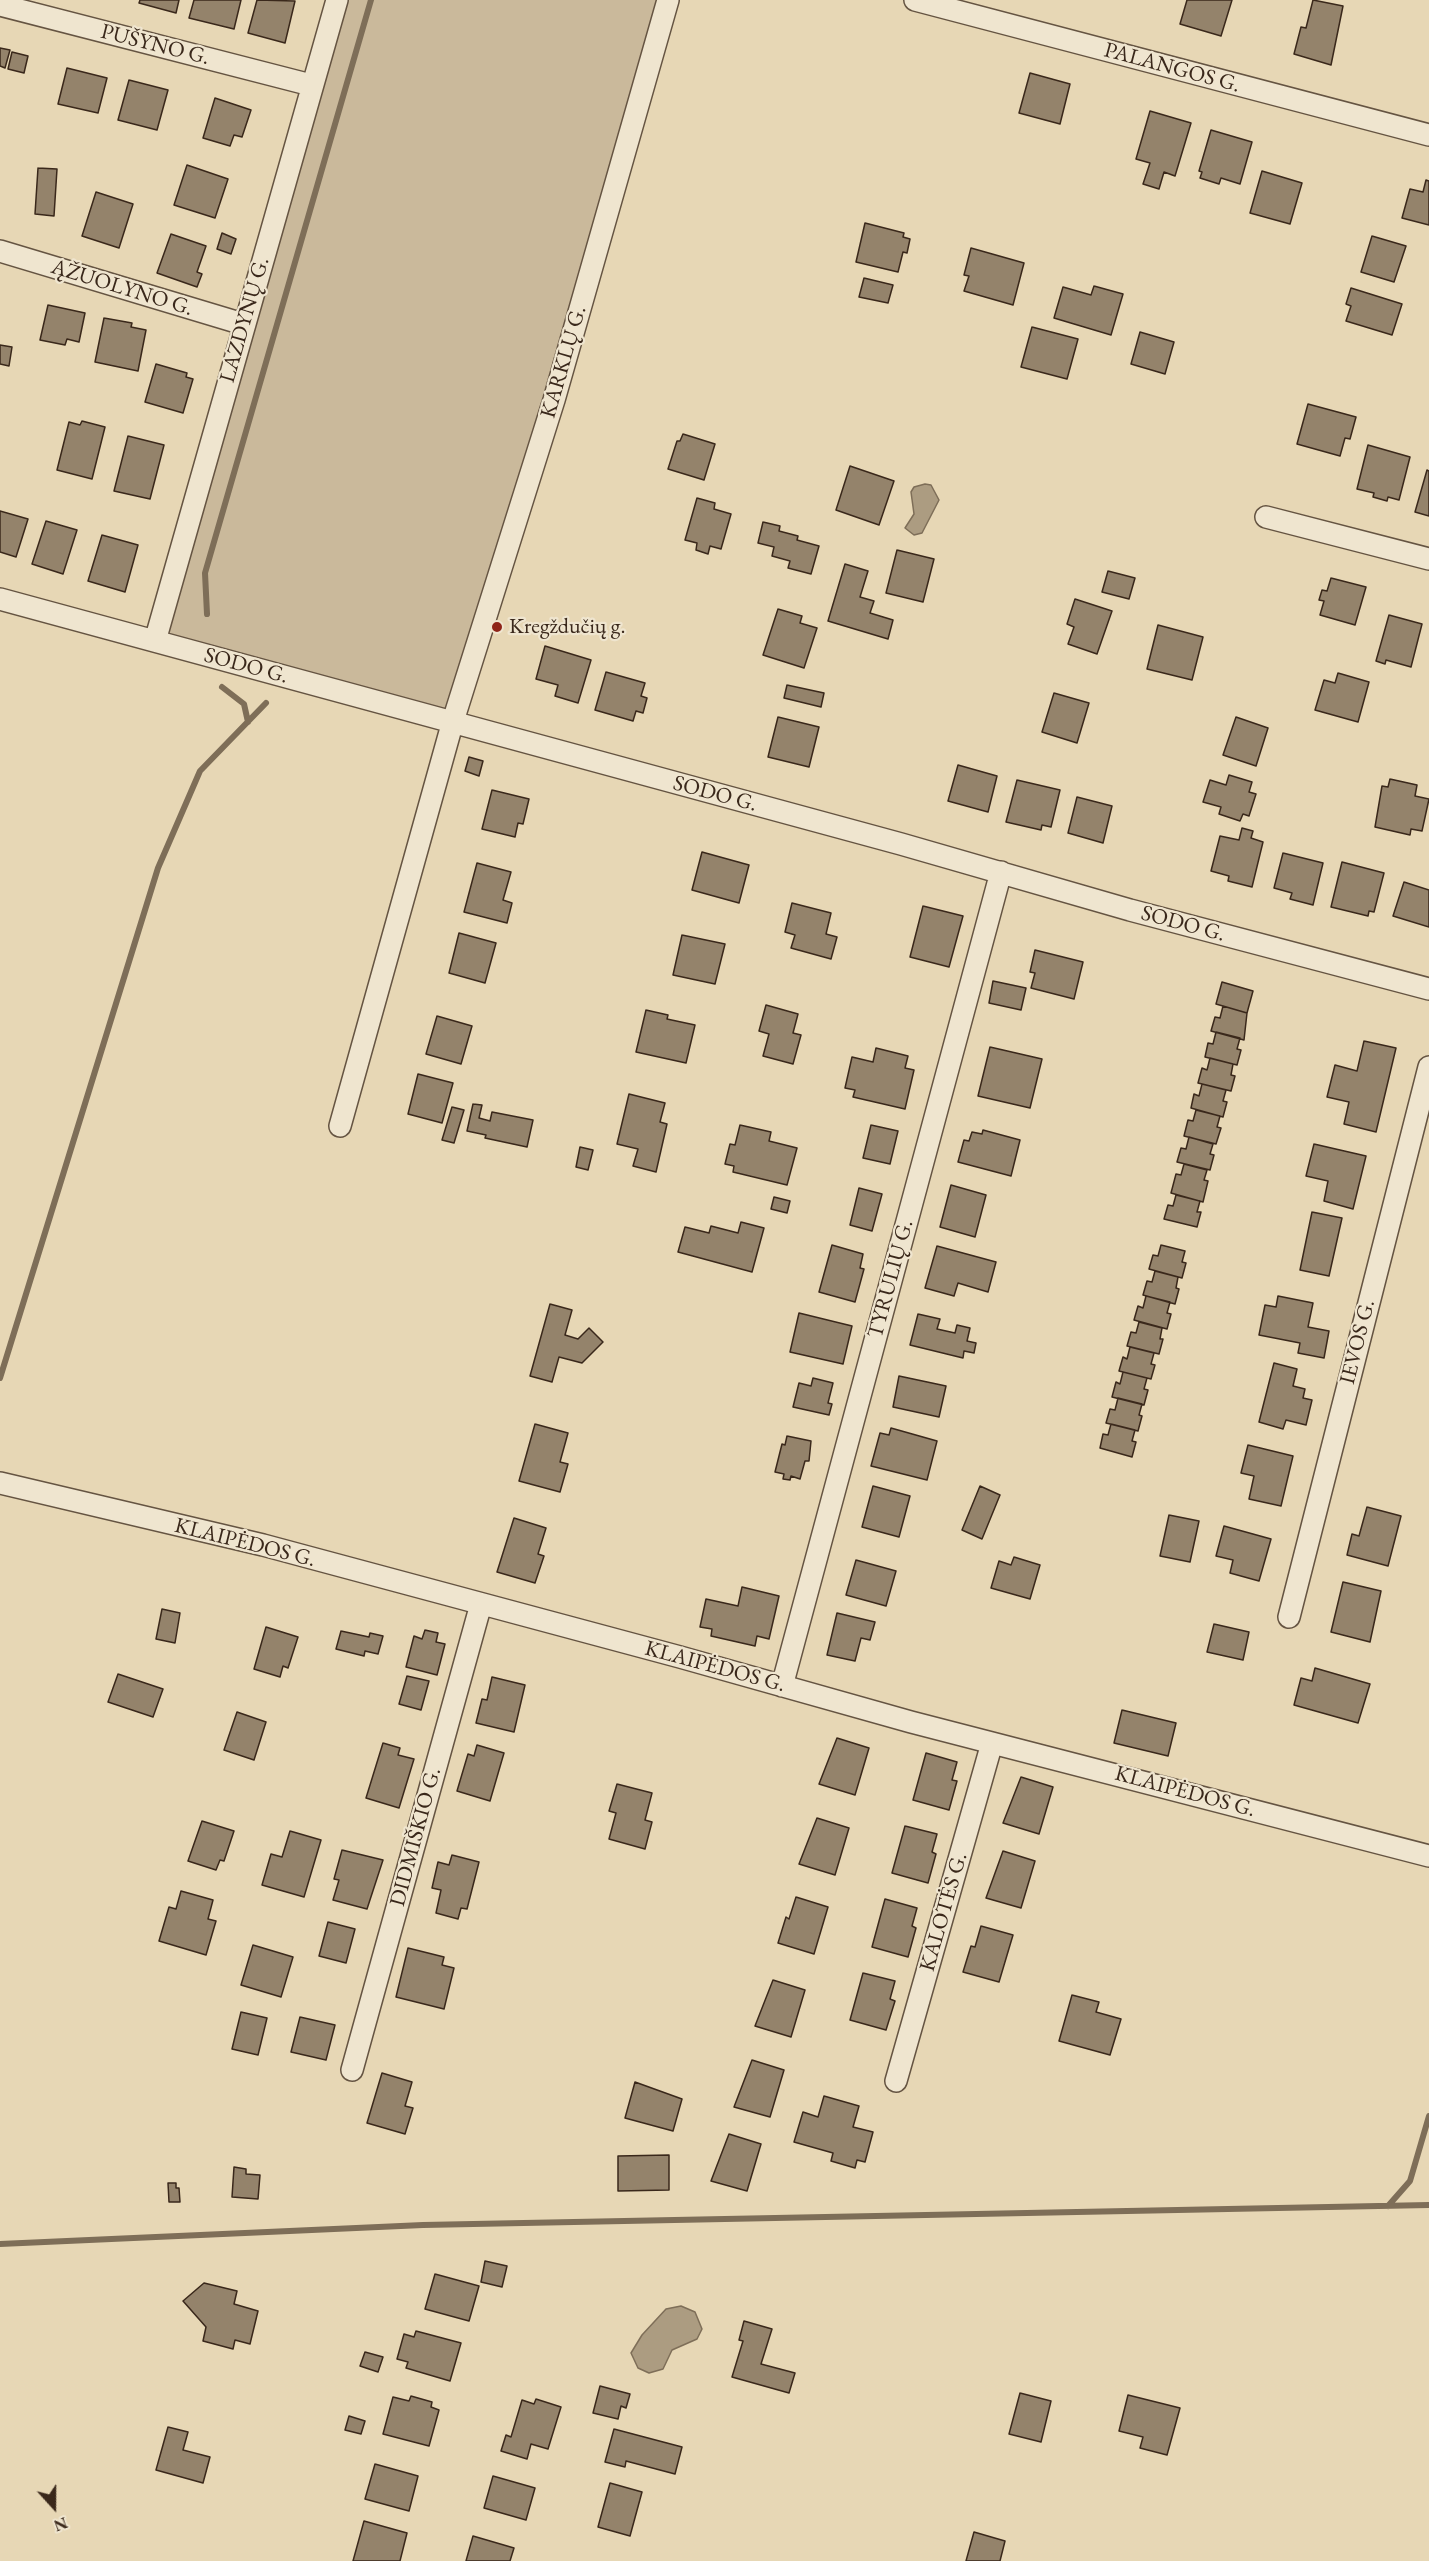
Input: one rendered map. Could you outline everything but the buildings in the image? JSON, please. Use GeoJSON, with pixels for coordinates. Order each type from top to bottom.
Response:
{"type":"FeatureCollection","features":[{"type":"Feature","properties":{"kind":"street","name":"LAZDYNŲ G."},"geometry":{"type":"LineString","coordinates":[[155,641],[243,324],[337,0]]}},
{"type":"Feature","properties":{"kind":"street","name":"KARKLŲ G."},"geometry":{"type":"LineString","coordinates":[[453,721],[554,400],[668,0]]}},
{"type":"Feature","properties":{"kind":"street","name":"PALANGOS G."},"geometry":{"type":"LineString","coordinates":[[915,0],[1429,135]]}},
{"type":"Feature","properties":{"kind":"street","name":"PUŠYNO G."},"geometry":{"type":"LineString","coordinates":[[0,5],[311,85]]}},
{"type":"Feature","properties":{"kind":"street","name":"ĄŽUOLYNO G."},"geometry":{"type":"LineString","coordinates":[[0,251],[243,324]]}},
{"type":"Feature","properties":{"kind":"street"},"geometry":{"type":"LineString","coordinates":[[1266,517],[1429,559]]}},
{"type":"Feature","properties":{"kind":"street","name":"SODO G."},"geometry":{"type":"LineString","coordinates":[[0,599],[453,721],[1141,913],[1429,988]]}},
{"type":"Feature","properties":{"kind":"street"},"geometry":{"type":"LineString","coordinates":[[340,1126],[453,721]]}},
{"type":"Feature","properties":{"kind":"street","name":"TYRULIŲ G."},"geometry":{"type":"LineString","coordinates":[[782,1686],[1000,872]]}},
{"type":"Feature","properties":{"kind":"street","name":"IEVOS G."},"geometry":{"type":"LineString","coordinates":[[1289,1617],[1429,1067]]}},
{"type":"Feature","properties":{"kind":"street","name":"KLAIPĖDOS G."},"geometry":{"type":"LineString","coordinates":[[0,1483],[228,1536],[992,1743],[1429,1856]]}},
{"type":"Feature","properties":{"kind":"street","name":"DIDMIŠKIO G."},"geometry":{"type":"LineString","coordinates":[[352,2070],[481,1604]]}},
{"type":"Feature","properties":{"kind":"street","name":"KALOTĖS G."},"geometry":{"type":"LineString","coordinates":[[896,2081],[992,1743]]}},
{"type":"Feature","properties":{"kind":"shaded area"},"geometry":{"type":"Polygon","coordinates":[[[337,0],[668,0],[453,721],[155,641],[337,0]]]}},
{"type":"Feature","properties":{"kind":"shaded area"},"geometry":{"type":"Polygon","coordinates":[[[931,485],[939,500],[922,533],[914,535],[905,528],[914,514],[911,492],[914,487],[931,485]]]}},
{"type":"Feature","properties":{"kind":"shaded area"},"geometry":{"type":"Polygon","coordinates":[[[681,2306],[695,2312],[702,2329],[697,2339],[672,2350],[663,2369],[649,2373],[638,2368],[631,2353],[642,2335],[666,2309],[681,2306]]]}},
{"type":"Feature","properties":{"kind":"waterway"},"geometry":{"type":"LineString","coordinates":[[207,614],[205,573],[371,0]]}},
{"type":"Feature","properties":{"kind":"waterway"},"geometry":{"type":"LineString","coordinates":[[222,687],[244,704],[248,722]]}},
{"type":"Feature","properties":{"kind":"waterway"},"geometry":{"type":"LineString","coordinates":[[0,1378],[158,868],[200,771],[266,703]]}},
{"type":"Feature","properties":{"kind":"waterway"},"geometry":{"type":"LineString","coordinates":[[1388,2206],[1410,2181],[1429,2116]]}},
{"type":"Feature","properties":{"kind":"waterway"},"geometry":{"type":"LineString","coordinates":[[0,2244],[423,2225],[1429,2205]]}},
{"type":"Feature","properties":{"kind":"place","name":"Kregždučių g."},"geometry":{"type":"Point","coordinates":[497,627]}}]}
